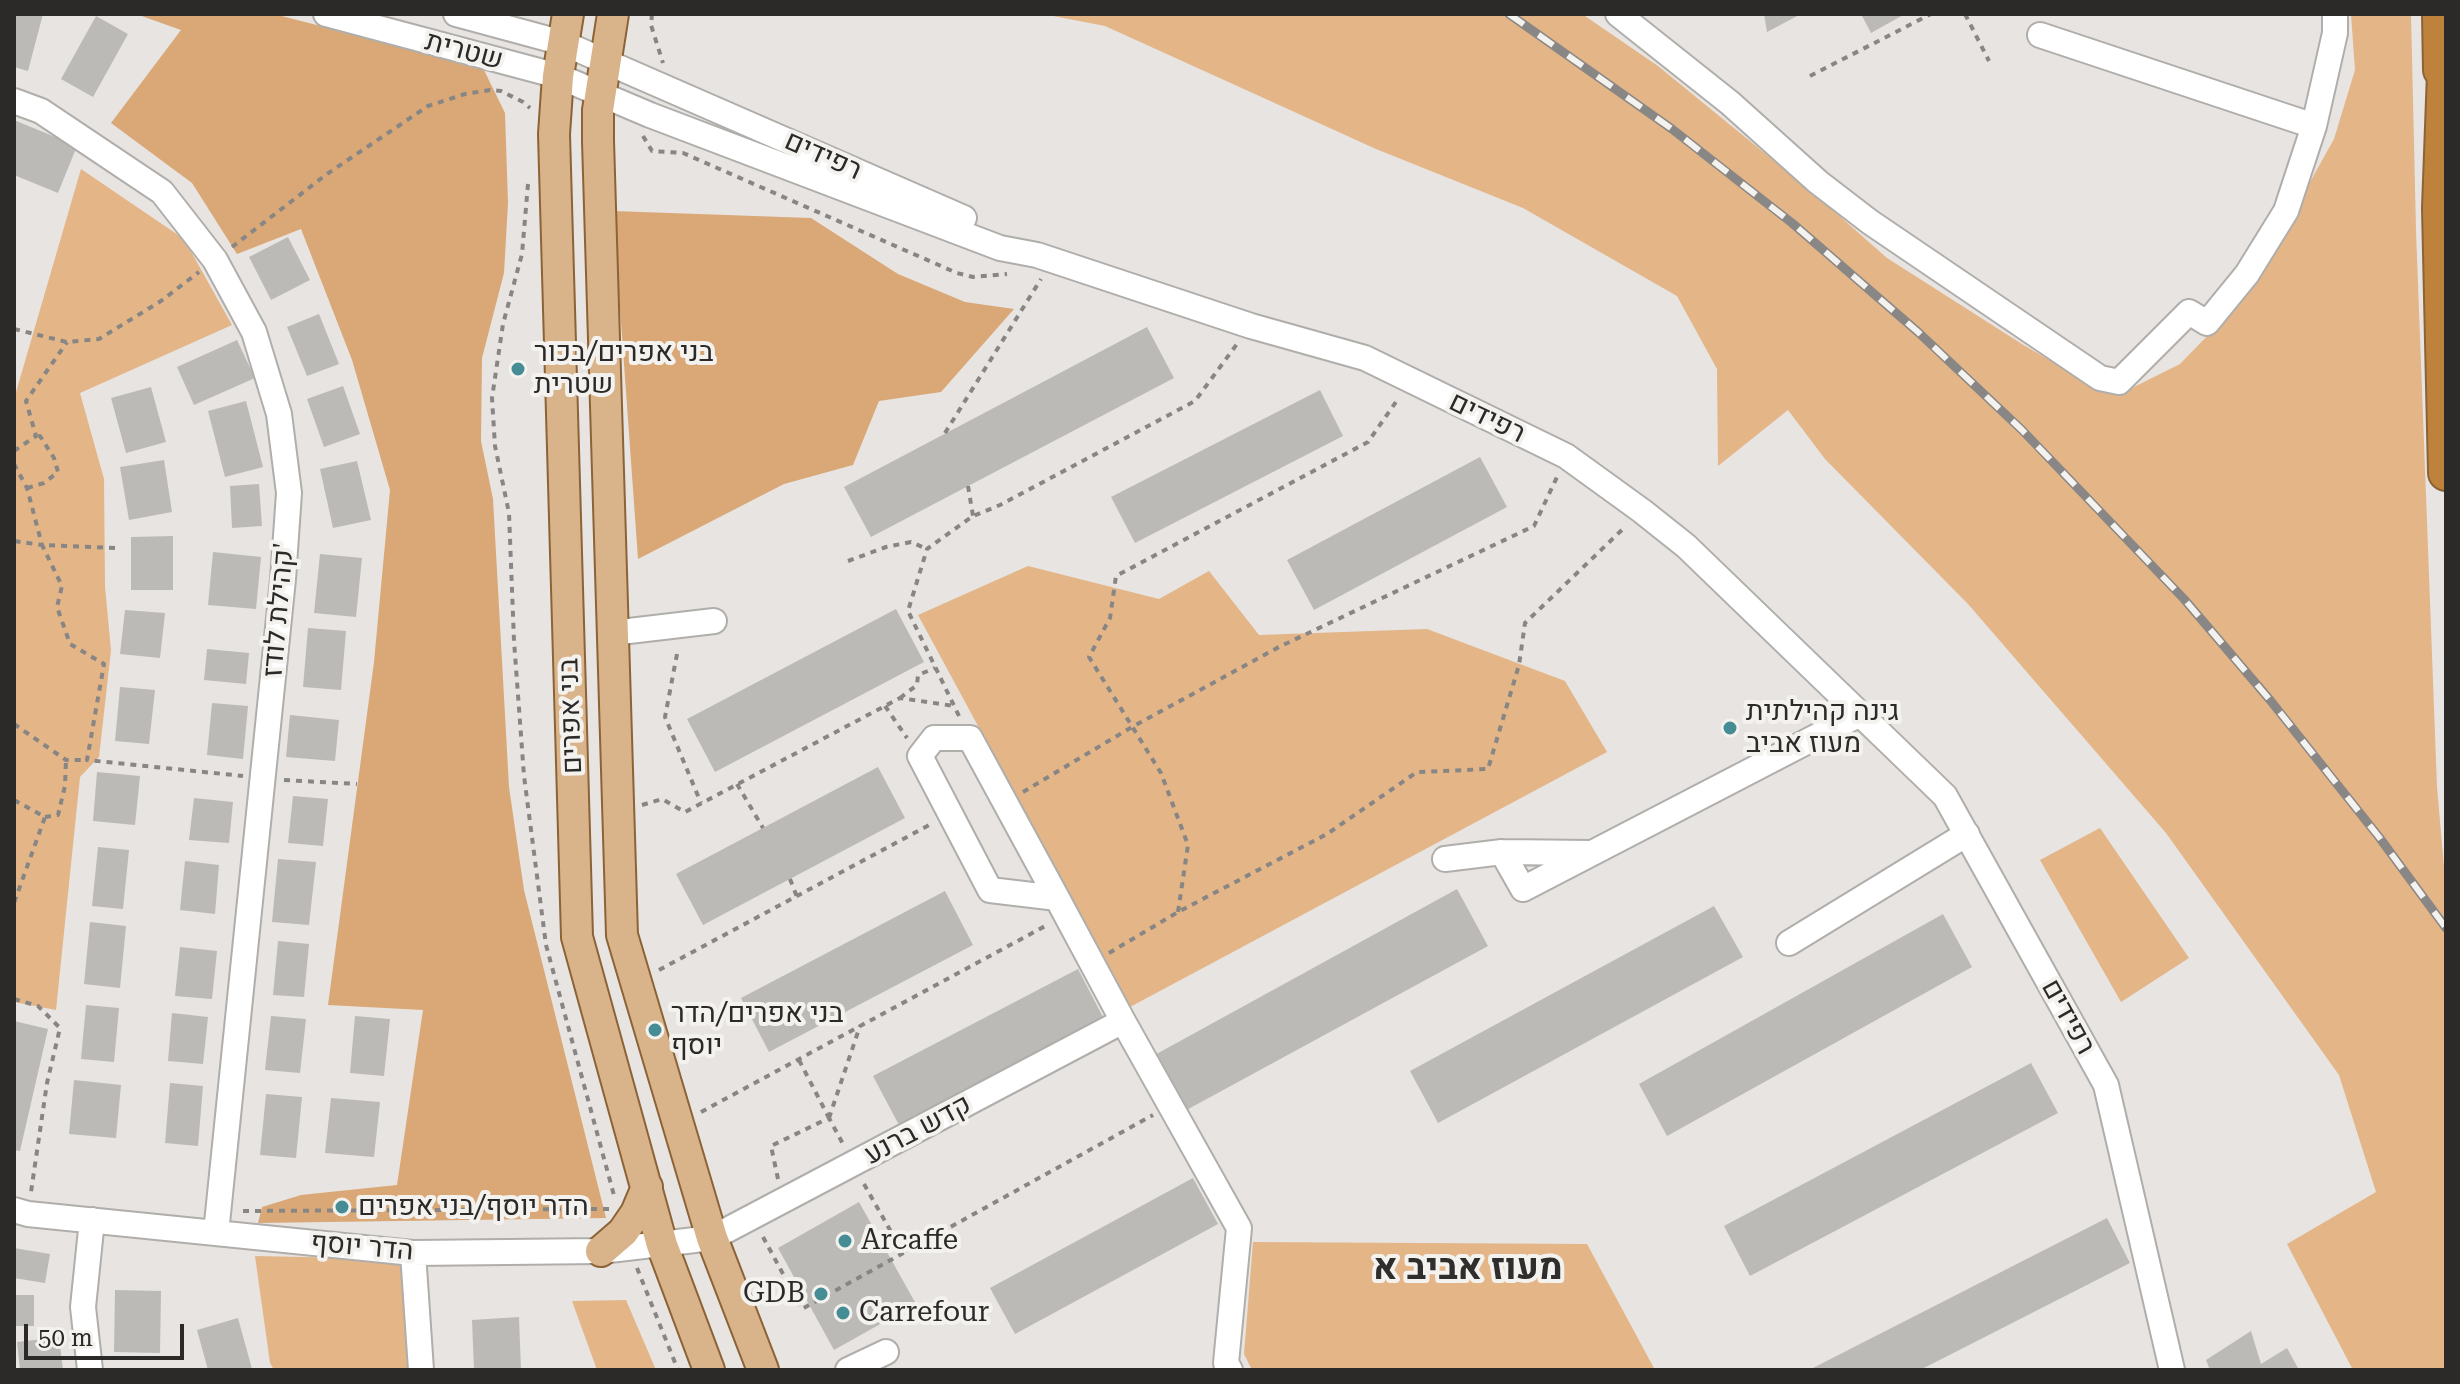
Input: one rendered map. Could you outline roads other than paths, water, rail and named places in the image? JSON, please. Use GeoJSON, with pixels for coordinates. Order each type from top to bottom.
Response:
{"type":"FeatureCollection","features":[{"type":"Feature","properties":{"kind":"highway"},"geometry":{"type":"LineString","coordinates":[[2440,14],[2440,281],[2446,473]]}},
{"type":"Feature","properties":{"kind":"highway"},"geometry":{"type":"LineString","coordinates":[[2442,119],[2446,46]]}},
{"type":"Feature","properties":{"kind":"main road","name":"בני אפרים"},"geometry":{"type":"LineString","coordinates":[[613,14],[603,78],[598,141],[622,935],[712,1238],[763,1370]]}},
{"type":"Feature","properties":{"kind":"main road","name":"בני אפרים"},"geometry":{"type":"LineString","coordinates":[[566,28],[558,76],[554,134],[577,937],[662,1245],[709,1370]]}},
{"type":"Feature","properties":{"kind":"main road"},"geometry":{"type":"LineString","coordinates":[[601,1251],[623,1232],[636,1213],[647,1187]]}},
{"type":"Feature","properties":{"kind":"street","name":"שטרית"},"geometry":{"type":"LineString","coordinates":[[326,14],[558,76],[603,78]]}},
{"type":"Feature","properties":{"kind":"street","name":"שטרית"},"geometry":{"type":"LineString","coordinates":[[456,14],[566,28],[603,78]]}},
{"type":"Feature","properties":{"kind":"street"},"geometry":{"type":"LineString","coordinates":[[1618,14],[1730,103],[1818,182],[1870,222],[2100,378],[2119,382],[2189,312],[2207,323],[2247,274],[2286,211],[2314,126],[2335,33],[2335,14]]}},
{"type":"Feature","properties":{"kind":"street"},"geometry":{"type":"LineString","coordinates":[[2040,35],[2314,126]]}},
{"type":"Feature","properties":{"kind":"street","name":"רפידים"},"geometry":{"type":"LineString","coordinates":[[603,78],[663,87],[1008,237],[1033,265]]}},
{"type":"Feature","properties":{"kind":"street","name":"רפידים"},"geometry":{"type":"LineString","coordinates":[[603,78],[650,115],[1000,248],[1033,265],[1365,358],[1566,456],[1686,546],[1945,796],[2106,1085],[2172,1370]]}},
{"type":"Feature","properties":{"kind":"street","name":"קהילת לודז'"},"geometry":{"type":"LineString","coordinates":[[14,101],[41,111],[162,192],[215,260],[254,332],[279,414],[289,493],[217,1222]]}},
{"type":"Feature","properties":{"kind":"street"},"geometry":{"type":"LineString","coordinates":[[612,633],[714,621]]}},
{"type":"Feature","properties":{"kind":"street"},"geometry":{"type":"LineString","coordinates":[[1502,852],[1523,889],[1860,714]]}},
{"type":"Feature","properties":{"kind":"street"},"geometry":{"type":"LineString","coordinates":[[1062,906],[990,890],[920,756],[934,738],[970,738],[1239,1228],[1226,1363],[1230,1370]]}},
{"type":"Feature","properties":{"kind":"street"},"geometry":{"type":"LineString","coordinates":[[1789,943],[1967,834]]}},
{"type":"Feature","properties":{"kind":"street"},"geometry":{"type":"LineString","coordinates":[[1445,859],[1502,852],[1592,853]]}},
{"type":"Feature","properties":{"kind":"street","name":"קדש ברנע"},"geometry":{"type":"LineString","coordinates":[[712,1238],[1123,1021]]}},
{"type":"Feature","properties":{"kind":"street","name":"הדר יוסף"},"geometry":{"type":"LineString","coordinates":[[21,1212],[92,1220],[217,1222],[413,1253],[601,1251],[712,1238]]}},
{"type":"Feature","properties":{"kind":"street"},"geometry":{"type":"LineString","coordinates":[[90,1370],[83,1307],[92,1220]]}},
{"type":"Feature","properties":{"kind":"street"},"geometry":{"type":"LineString","coordinates":[[413,1253],[421,1370]]}},
{"type":"Feature","properties":{"kind":"street"},"geometry":{"type":"LineString","coordinates":[[848,1370],[886,1352]]}},
{"type":"Feature","properties":{"kind":"railway"},"geometry":{"type":"LineString","coordinates":[[1509,14],[1672,129],[1792,223],[1918,332],[2022,430],[2184,599],[2270,700],[2379,837],[2446,928]]}},
{"type":"Feature","properties":{"kind":"place","name":"בני אפרים/בכור שטרית"},"geometry":{"type":"Point","coordinates":[518,369]}},
{"type":"Feature","properties":{"kind":"place","name":"גינה קהילתית מעוז אביב"},"geometry":{"type":"Point","coordinates":[1730,728]}},
{"type":"Feature","properties":{"kind":"place","name":"בני אפרים/הדר יוסף"},"geometry":{"type":"Point","coordinates":[655,1030]}},
{"type":"Feature","properties":{"kind":"place","name":"הדר יוסף/בני אפרים"},"geometry":{"type":"Point","coordinates":[342,1207]}},
{"type":"Feature","properties":{"kind":"place","name":"Arcaffe"},"geometry":{"type":"Point","coordinates":[845,1241]}},
{"type":"Feature","properties":{"kind":"place","name":"GDB"},"geometry":{"type":"Point","coordinates":[821,1294]}},
{"type":"Feature","properties":{"kind":"place","name":"Carrefour"},"geometry":{"type":"Point","coordinates":[843,1313]}},
{"type":"Feature","properties":{"kind":"district","name":"מעוז אביב א"},"geometry":{"type":"Point","coordinates":[1468,1268]}}]}
